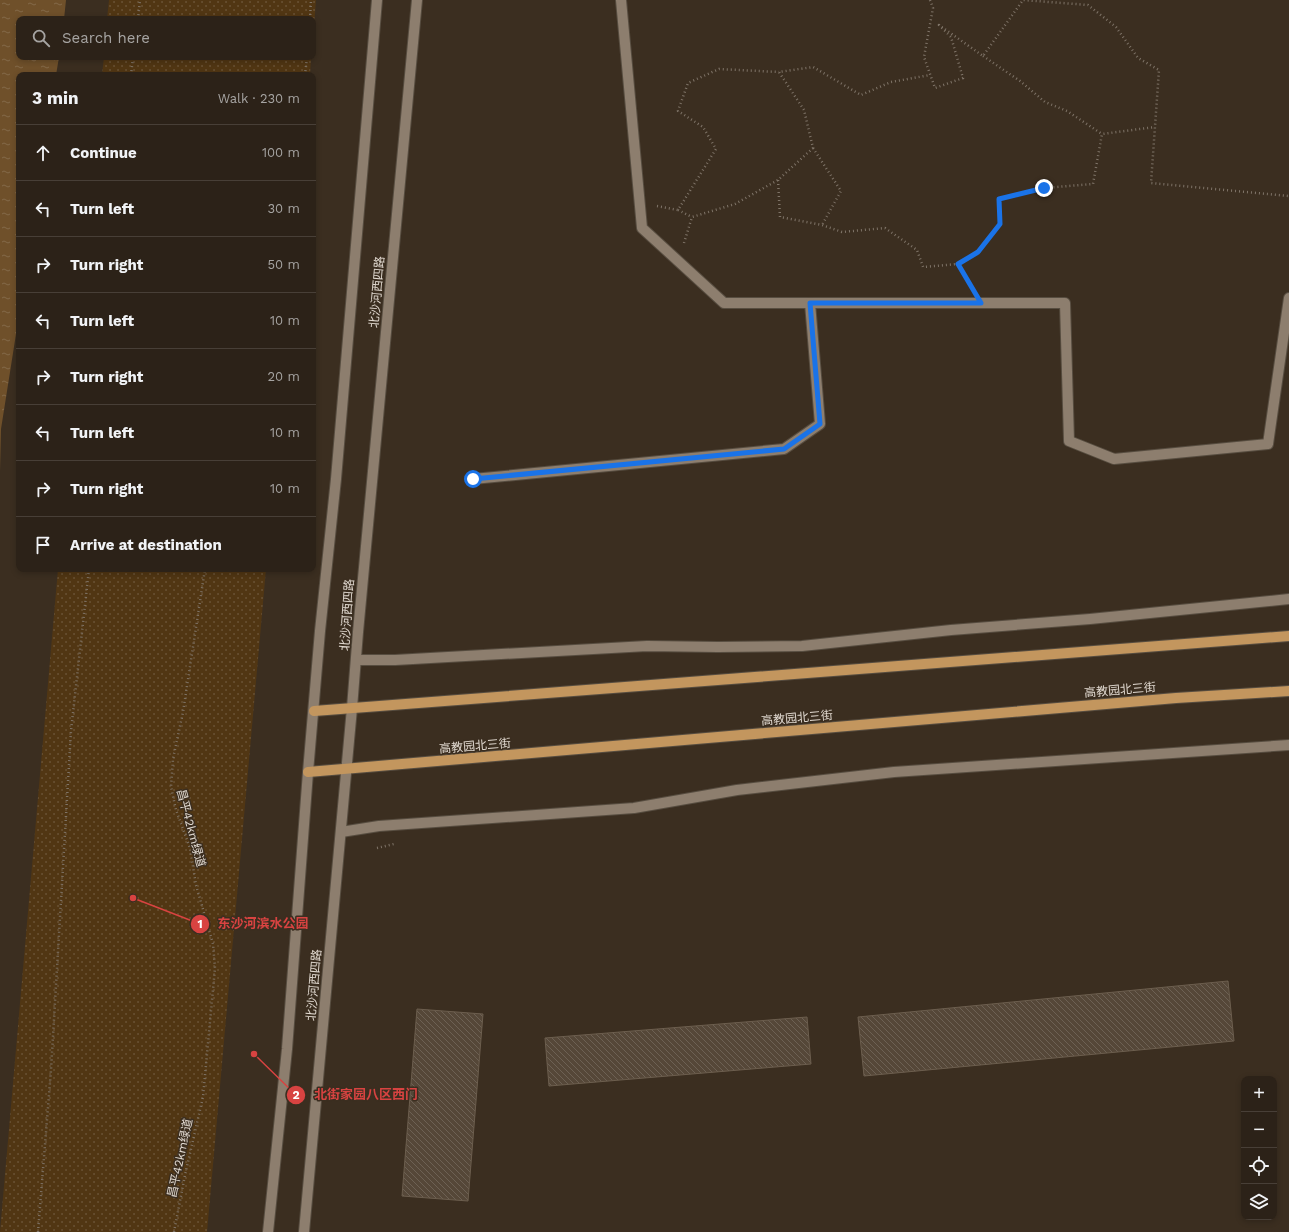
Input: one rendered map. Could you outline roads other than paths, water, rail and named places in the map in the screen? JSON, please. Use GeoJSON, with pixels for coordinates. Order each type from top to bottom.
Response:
{"type":"FeatureCollection","features":[{"type":"Feature","properties":{"kind":"main road"},"geometry":{"type":"LineString","coordinates":[[314,711],[1289,636]]}},
{"type":"Feature","properties":{"kind":"main road","name":"高教园北三街"},"geometry":{"type":"LineString","coordinates":[[308,772],[346,770],[1160,699],[1289,691]]}},
{"type":"Feature","properties":{"kind":"street","name":"北沙河西四路"},"geometry":{"type":"LineString","coordinates":[[268,1232],[287,1049],[308,772],[336,479],[377,0]]}},
{"type":"Feature","properties":{"kind":"street","name":"北沙河西四路"},"geometry":{"type":"LineString","coordinates":[[304,1232],[417,0]]}},
{"type":"Feature","properties":{"kind":"street"},"geometry":{"type":"LineString","coordinates":[[621,0],[642,228],[724,303],[1065,303],[1069,441],[1114,459],[1268,444],[1289,298]]}},
{"type":"Feature","properties":{"kind":"street"},"geometry":{"type":"LineString","coordinates":[[473,479],[784,449],[820,424],[810,303]]}},
{"type":"Feature","properties":{"kind":"street"},"geometry":{"type":"LineString","coordinates":[[356,660],[418,659],[647,646],[802,646],[951,630],[1090,619],[1289,599]]}},
{"type":"Feature","properties":{"kind":"street"},"geometry":{"type":"LineString","coordinates":[[341,832],[379,826],[634,808],[737,790],[894,772],[1289,745]]}},
{"type":"Feature","properties":{"kind":"water"},"geometry":{"type":"Polygon","coordinates":[[[0,0],[66,0],[64,16],[16,16],[16,60],[58,60],[56,72],[16,72],[16,334],[1,429],[0,471],[0,0]]]}},
{"type":"Feature","properties":{"kind":"place","name":"东沙河滨水公园"},"geometry":{"type":"Point","coordinates":[133,898]}},
{"type":"Feature","properties":{"kind":"place","name":"北街家园八区西门"},"geometry":{"type":"Point","coordinates":[254,1054]}}]}
